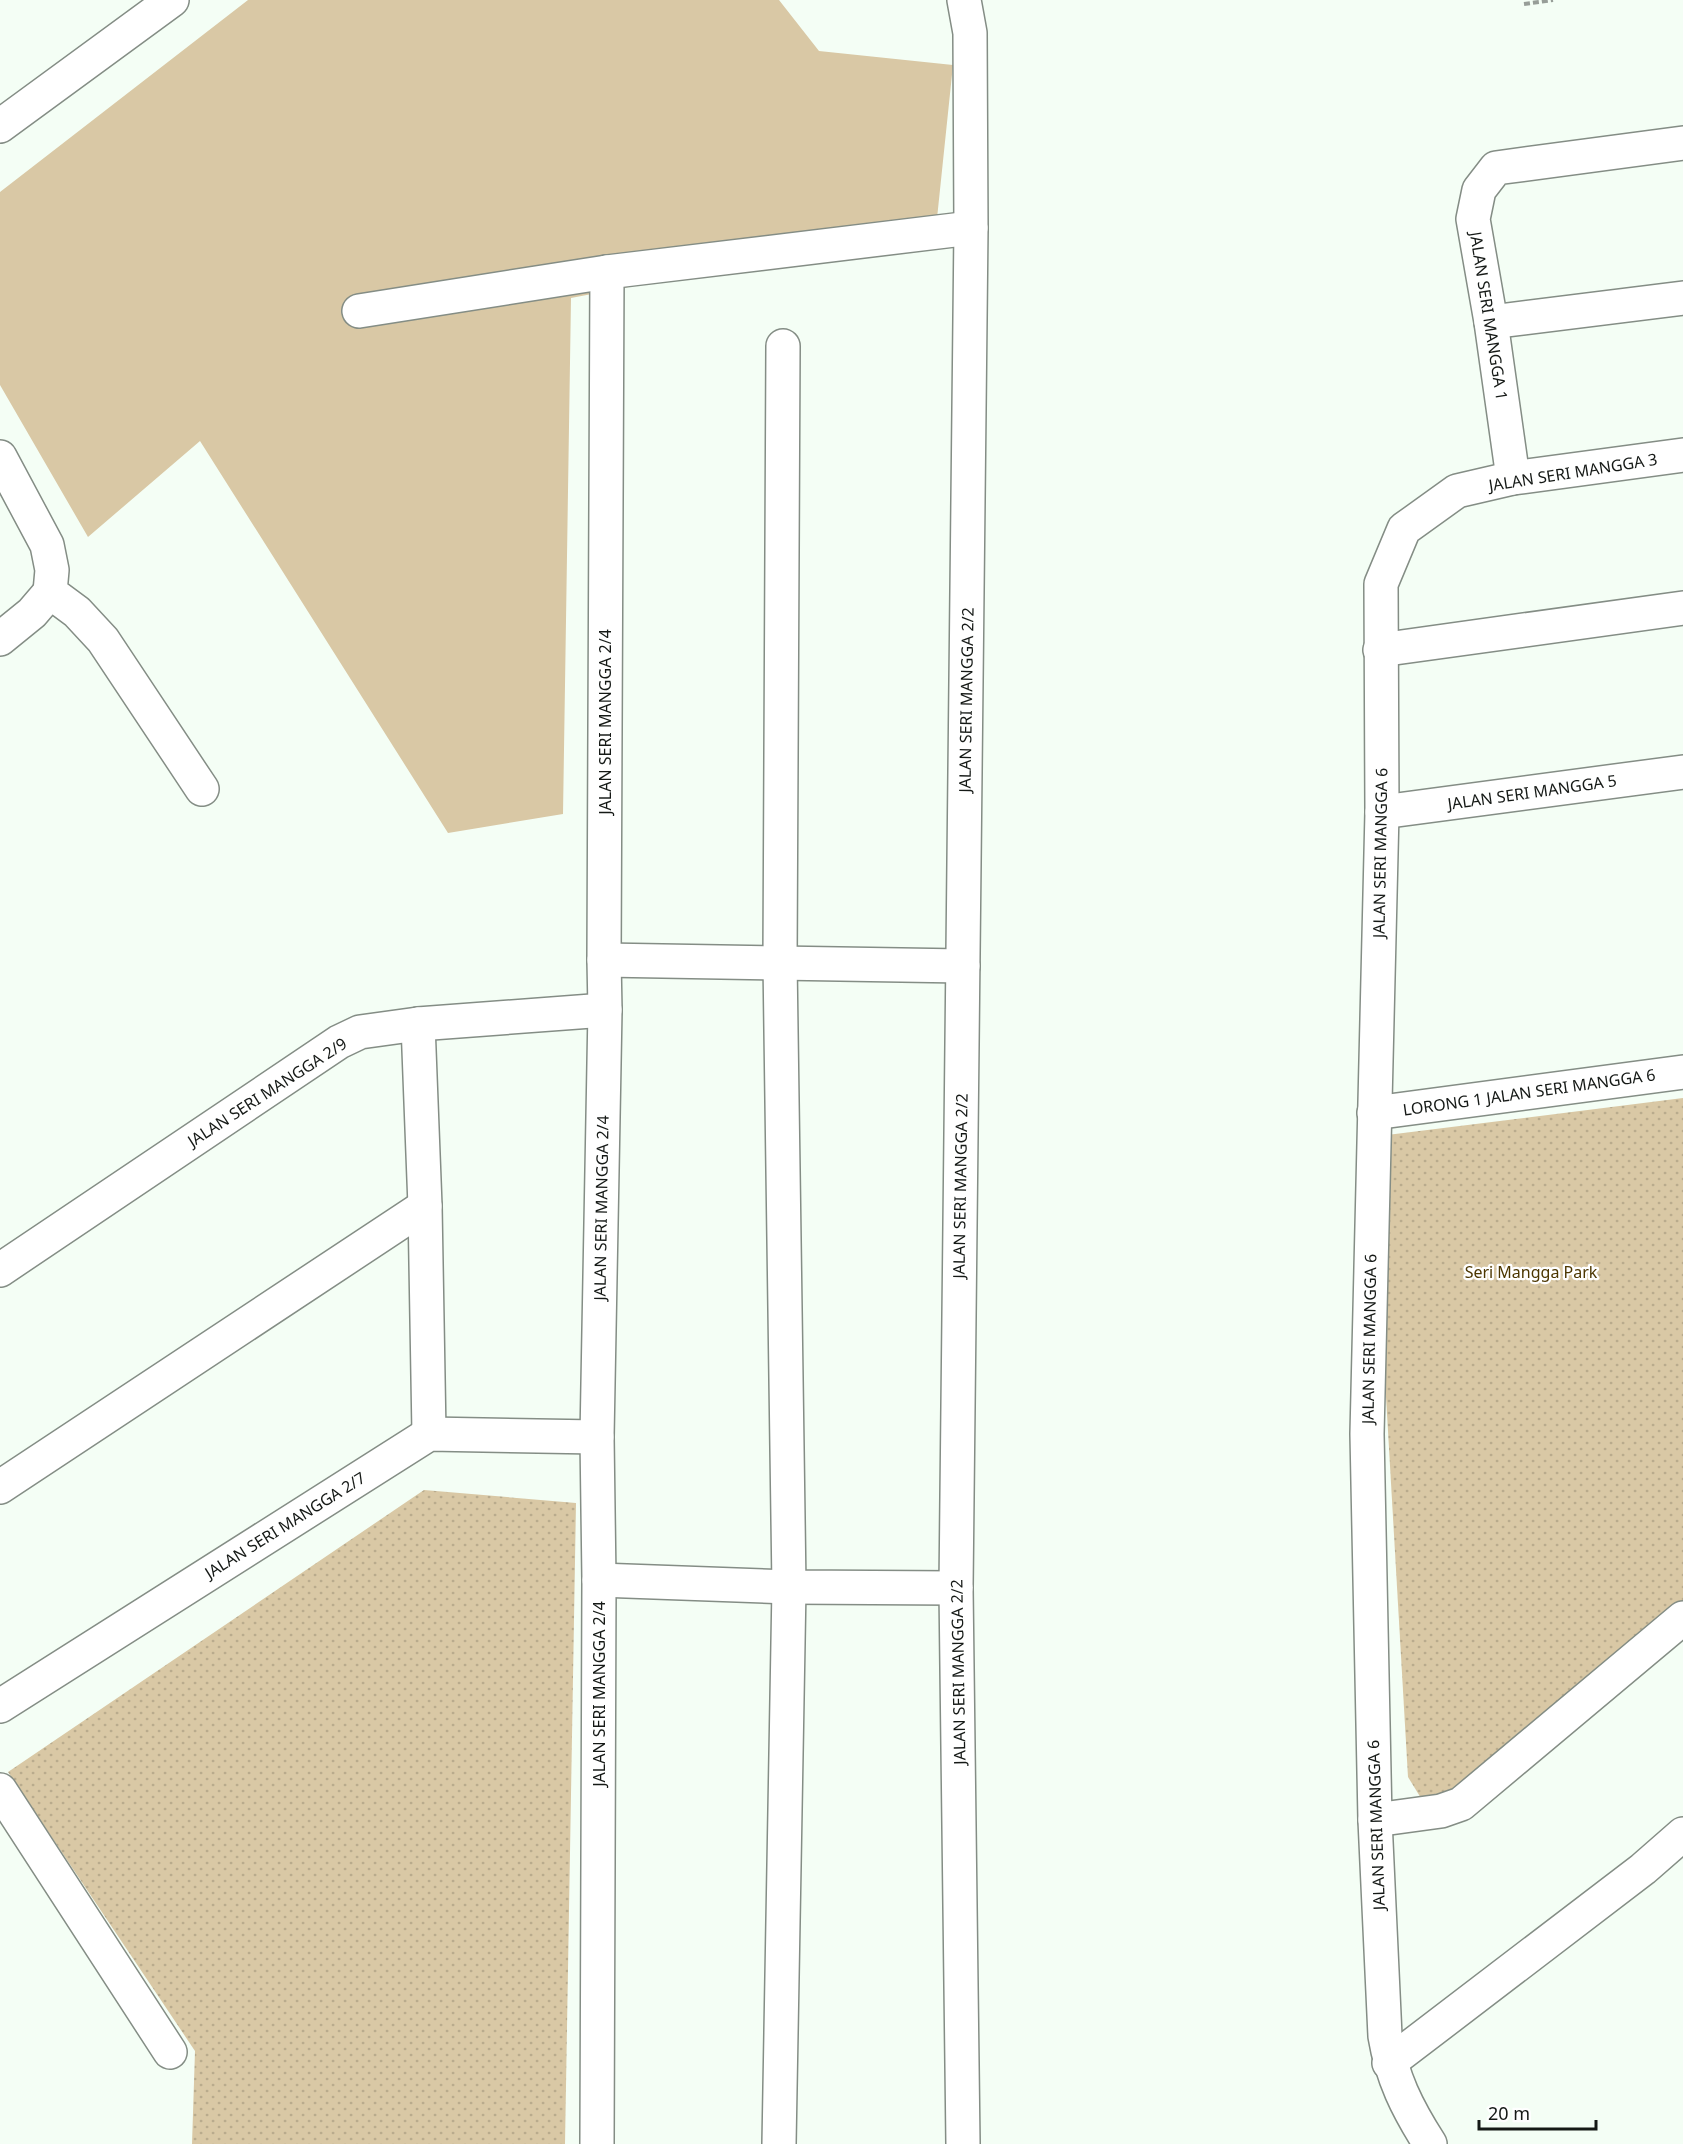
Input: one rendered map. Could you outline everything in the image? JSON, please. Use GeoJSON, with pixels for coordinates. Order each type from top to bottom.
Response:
{"type":"FeatureCollection","features":[{"type":"Feature","properties":{"kind":"street","name":"JALAN SERI MANGGA 2/2"},"geometry":{"type":"LineString","coordinates":[[963,2144],[956,1588],[971,228],[970,33],[964,0]]}},
{"type":"Feature","properties":{"kind":"street"},"geometry":{"type":"LineString","coordinates":[[4,114],[165,2]]}},
{"type":"Feature","properties":{"kind":"street","name":"JALAN SERI MANGGA 1"},"geometry":{"type":"LineString","coordinates":[[1513,478],[1491,322],[1473,219],[1479,190],[1496,168],[1683,143]]}},
{"type":"Feature","properties":{"kind":"street"},"geometry":{"type":"LineString","coordinates":[[359,311],[607,272],[971,228]]}},
{"type":"Feature","properties":{"kind":"street","name":"JALAN SERI MANGGA 2/4"},"geometry":{"type":"LineString","coordinates":[[597,2144],[599,1580],[597,1437],[605,1010],[607,272]]}},
{"type":"Feature","properties":{"kind":"street"},"geometry":{"type":"LineString","coordinates":[[1491,322],[1683,298]]}},
{"type":"Feature","properties":{"kind":"street"},"geometry":{"type":"LineString","coordinates":[[779,2144],[789,1587],[780,962],[783,346]]}},
{"type":"Feature","properties":{"kind":"street","name":"JALAN SERI MANGGA 3"},"geometry":{"type":"LineString","coordinates":[[1404,528],[1457,491],[1513,478],[1683,455]]}},
{"type":"Feature","properties":{"kind":"street"},"geometry":{"type":"LineString","coordinates":[[0,457],[47,545],[52,570],[50,592],[32,613],[0,639]]}},
{"type":"Feature","properties":{"kind":"street","name":"JALAN SERI MANGGA 6"},"geometry":{"type":"LineString","coordinates":[[1404,528],[1381,584],[1382,812],[1367,1434],[1375,1820],[1385,2036],[1389,2063],[1400,2091],[1430,2144]]}},
{"type":"Feature","properties":{"kind":"street"},"geometry":{"type":"LineString","coordinates":[[50,592],[77,612],[103,640],[202,789]]}},
{"type":"Feature","properties":{"kind":"street"},"geometry":{"type":"LineString","coordinates":[[1380,650],[1683,608]]}},
{"type":"Feature","properties":{"kind":"street","name":"JALAN SERI MANGGA 5"},"geometry":{"type":"LineString","coordinates":[[1382,812],[1683,772]]}},
{"type":"Feature","properties":{"kind":"street"},"geometry":{"type":"LineString","coordinates":[[604,960],[963,966]]}},
{"type":"Feature","properties":{"kind":"street","name":"JALAN SERI MANGGA 2/9"},"geometry":{"type":"LineString","coordinates":[[0,1270],[339,1042],[360,1032],[418,1024],[605,1010]]}},
{"type":"Feature","properties":{"kind":"street"},"geometry":{"type":"LineString","coordinates":[[418,1024],[429,1434],[597,1437]]}},
{"type":"Feature","properties":{"kind":"street","name":"LORONG 1 JALAN SERI MANGGA 6"},"geometry":{"type":"LineString","coordinates":[[1374,1113],[1683,1072]]}},
{"type":"Feature","properties":{"kind":"street"},"geometry":{"type":"LineString","coordinates":[[0,1488],[424,1206]]}},
{"type":"Feature","properties":{"kind":"street","name":"JALAN SERI MANGGA 2/7"},"geometry":{"type":"LineString","coordinates":[[0,1706],[429,1434]]}},
{"type":"Feature","properties":{"kind":"street"},"geometry":{"type":"LineString","coordinates":[[599,1580],[789,1587],[956,1588]]}},
{"type":"Feature","properties":{"kind":"street"},"geometry":{"type":"LineString","coordinates":[[1375,1820],[1442,1811],[1461,1804],[1683,1618]]}},
{"type":"Feature","properties":{"kind":"street"},"geometry":{"type":"LineString","coordinates":[[0,1790],[170,2052]]}},
{"type":"Feature","properties":{"kind":"street"},"geometry":{"type":"LineString","coordinates":[[1389,2063],[1643,1869],[1683,1834]]}},
{"type":"Feature","properties":{"kind":"path"},"geometry":{"type":"LineString","coordinates":[[1524,4],[1553,0]]}},
{"type":"Feature","properties":{"kind":"green space"},"geometry":{"type":"Polygon","coordinates":[[[248,0],[779,0],[819,51],[953,65],[936,228],[571,298],[563,814],[448,833],[200,441],[88,537],[0,385],[0,192],[248,0]]]}},
{"type":"Feature","properties":{"kind":"green space","name":"Seri Mangga Park"},"geometry":{"type":"Polygon","coordinates":[[[1683,1098],[1683,1631],[1435,1821],[1408,1777],[1371,1137],[1683,1098]]]}},
{"type":"Feature","properties":{"kind":"green space"},"geometry":{"type":"Polygon","coordinates":[[[424,1490],[576,1503],[565,2144],[192,2144],[195,2051],[8,1772],[424,1490]]]}}]}
